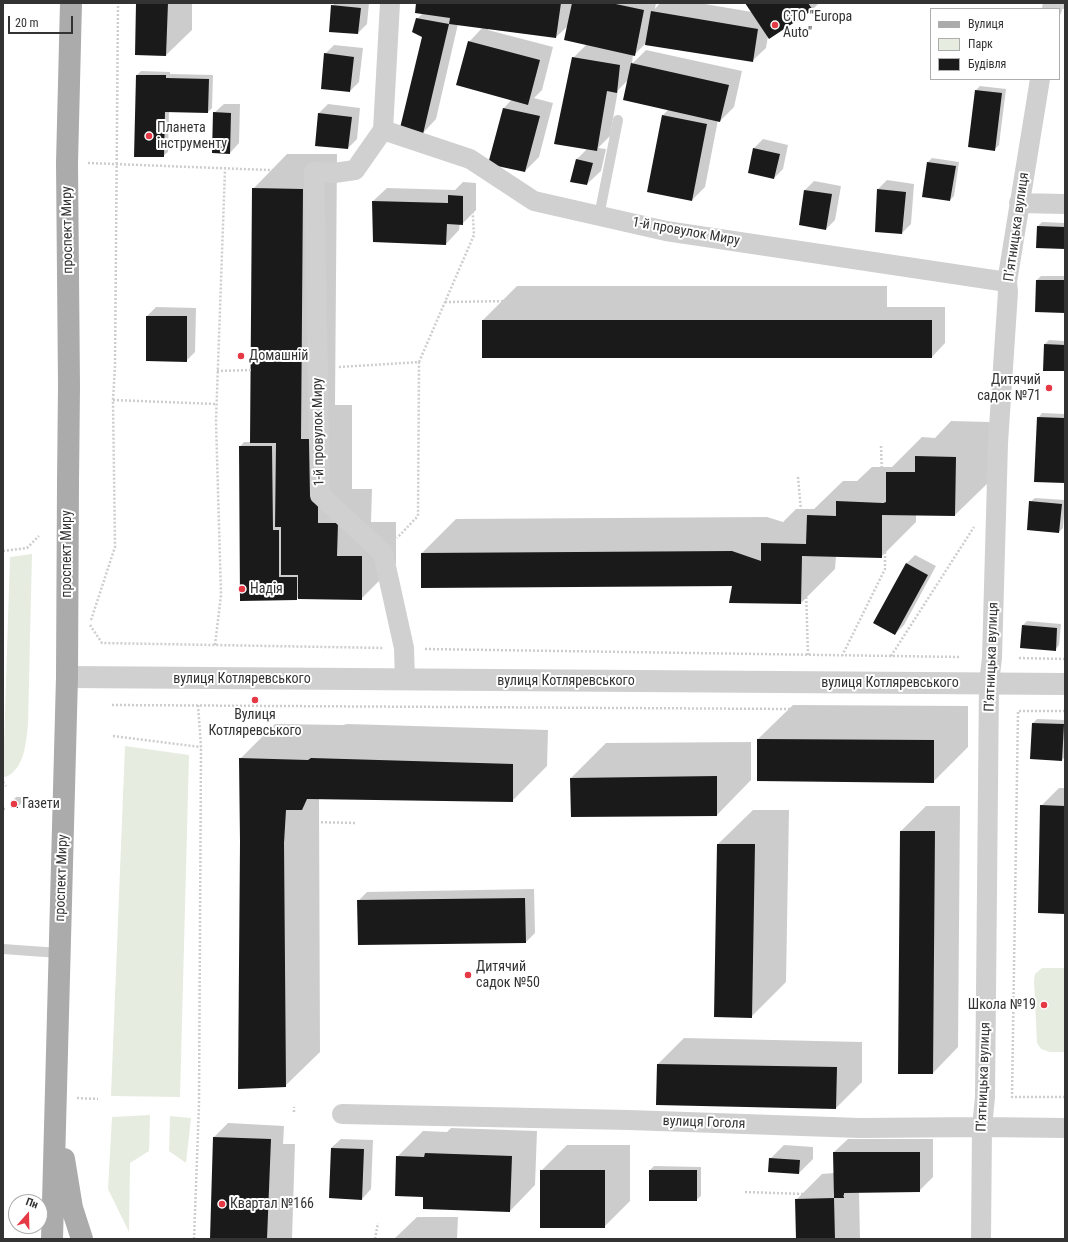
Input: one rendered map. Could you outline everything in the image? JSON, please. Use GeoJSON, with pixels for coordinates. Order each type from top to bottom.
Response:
{"type":"FeatureCollection","features":[{"type":"Feature","properties":{"kind":"main road","name":"проспект Миру"},"geometry":{"type":"LineString","coordinates":[[52,1239],[67,677],[69,386],[67,163],[70,3]]}},
{"type":"Feature","properties":{"kind":"main road","name":"проспект Миру"},"geometry":{"type":"LineString","coordinates":[[55,1105],[72,1208],[82,1239]]}},
{"type":"Feature","properties":{"kind":"street"},"geometry":{"type":"LineString","coordinates":[[314,172],[334,173],[354,170],[383,130],[390,3]]}},
{"type":"Feature","properties":{"kind":"street","name":"Пʼятницька вулиця"},"geometry":{"type":"LineString","coordinates":[[981,1239],[982,1127],[985,1097],[990,683],[998,443],[1008,292],[1006,282],[1040,80]]}},
{"type":"Feature","properties":{"kind":"street","name":"1-й провулок Миру"},"geometry":{"type":"LineString","coordinates":[[383,130],[470,159],[534,201],[666,231],[1006,282]]}},
{"type":"Feature","properties":{"kind":"street","name":"1-й провулок Миру"},"geometry":{"type":"LineString","coordinates":[[314,172],[320,495],[383,553]]}},
{"type":"Feature","properties":{"kind":"street"},"geometry":{"type":"LineString","coordinates":[[1019,203],[1065,204]]}},
{"type":"Feature","properties":{"kind":"street"},"geometry":{"type":"LineString","coordinates":[[383,553],[404,648],[405,680]]}},
{"type":"Feature","properties":{"kind":"street","name":"вулиця Котляревського"},"geometry":{"type":"LineString","coordinates":[[67,677],[1065,684]]}},
{"type":"Feature","properties":{"kind":"street","name":"вулиця Гоголя"},"geometry":{"type":"LineString","coordinates":[[342,1114],[629,1120],[860,1128],[1065,1128]]}},
{"type":"Feature","properties":{"kind":"lane"},"geometry":{"type":"LineString","coordinates":[[599,216],[618,120]]}},
{"type":"Feature","properties":{"kind":"lane"},"geometry":{"type":"LineString","coordinates":[[3,949],[59,953]]}},
{"type":"Feature","properties":{"kind":"path"},"geometry":{"type":"LineString","coordinates":[[118,3],[115,366],[113,400],[115,547],[89,624],[102,643],[960,657]]}},
{"type":"Feature","properties":{"kind":"path"},"geometry":{"type":"LineString","coordinates":[[383,553],[418,516],[419,362],[474,235],[470,159]]}},
{"type":"Feature","properties":{"kind":"path"},"geometry":{"type":"LineString","coordinates":[[67,163],[314,172]]}},
{"type":"Feature","properties":{"kind":"path"},"geometry":{"type":"LineString","coordinates":[[215,644],[221,595],[216,404],[225,169]]}},
{"type":"Feature","properties":{"kind":"path"},"geometry":{"type":"LineString","coordinates":[[445,302],[511,301]]}},
{"type":"Feature","properties":{"kind":"path"},"geometry":{"type":"LineString","coordinates":[[317,368],[419,362]]}},
{"type":"Feature","properties":{"kind":"path"},"geometry":{"type":"LineString","coordinates":[[217,371],[251,370]]}},
{"type":"Feature","properties":{"kind":"path"},"geometry":{"type":"LineString","coordinates":[[113,400],[216,404]]}},
{"type":"Feature","properties":{"kind":"path"},"geometry":{"type":"LineString","coordinates":[[881,446],[883,502]]}},
{"type":"Feature","properties":{"kind":"path"},"geometry":{"type":"LineString","coordinates":[[798,477],[804,544]]}},
{"type":"Feature","properties":{"kind":"path"},"geometry":{"type":"LineString","coordinates":[[842,656],[885,569],[885,514]]}},
{"type":"Feature","properties":{"kind":"path"},"geometry":{"type":"LineString","coordinates":[[891,656],[975,525]]}},
{"type":"Feature","properties":{"kind":"path"},"geometry":{"type":"LineString","coordinates":[[3,550],[27,548],[39,536]]}},
{"type":"Feature","properties":{"kind":"path"},"geometry":{"type":"LineString","coordinates":[[805,557],[808,655]]}},
{"type":"Feature","properties":{"kind":"path"},"geometry":{"type":"LineString","coordinates":[[1019,658],[1065,659]]}},
{"type":"Feature","properties":{"kind":"path"},"geometry":{"type":"LineString","coordinates":[[112,705],[960,710]]}},
{"type":"Feature","properties":{"kind":"path"},"geometry":{"type":"LineString","coordinates":[[194,1239],[199,1105],[201,747],[198,705]]}},
{"type":"Feature","properties":{"kind":"path"},"geometry":{"type":"LineString","coordinates":[[1065,711],[1018,710],[1012,1097],[1065,1097]]}},
{"type":"Feature","properties":{"kind":"path"},"geometry":{"type":"LineString","coordinates":[[113,736],[201,747]]}},
{"type":"Feature","properties":{"kind":"path"},"geometry":{"type":"LineString","coordinates":[[3,782],[6,786]]}},
{"type":"Feature","properties":{"kind":"path"},"geometry":{"type":"LineString","coordinates":[[313,822],[355,823]]}},
{"type":"Feature","properties":{"kind":"path"},"geometry":{"type":"LineString","coordinates":[[294,1107],[294,1112]]}},
{"type":"Feature","properties":{"kind":"path"},"geometry":{"type":"LineString","coordinates":[[745,1192],[834,1195]]}},
{"type":"Feature","properties":{"kind":"path"},"geometry":{"type":"LineString","coordinates":[[844,1195],[859,1213]]}},
{"type":"Feature","properties":{"kind":"path"},"geometry":{"type":"LineString","coordinates":[[375,1239],[378,1223]]}},
{"type":"Feature","properties":{"kind":"green space"},"geometry":{"type":"Polygon","coordinates":[[[32,554],[28,724],[21,761],[12,773],[6,777],[3,776],[10,557],[32,554]]]}},
{"type":"Feature","properties":{"kind":"green space"},"geometry":{"type":"Polygon","coordinates":[[[125,746],[189,755],[180,1097],[111,1096],[125,746]]]}},
{"type":"Feature","properties":{"kind":"green space"},"geometry":{"type":"Polygon","coordinates":[[[1042,968],[1065,968],[1065,1052],[1050,1052],[1041,1049],[1037,1043],[1034,981],[1035,974],[1042,968]]]}},
{"type":"Feature","properties":{"kind":"green space"},"geometry":{"type":"Polygon","coordinates":[[[150,1115],[149,1151],[130,1163],[129,1232],[108,1189],[112,1117],[150,1115]]]}},
{"type":"Feature","properties":{"kind":"green space"},"geometry":{"type":"Polygon","coordinates":[[[170,1116],[191,1118],[186,1163],[169,1151],[170,1116]]]}},
{"type":"Feature","properties":{"kind":"building"},"geometry":{"type":"Polygon","coordinates":[[[136,3],[168,3],[166,56],[135,55],[136,3]]]}},
{"type":"Feature","properties":{"kind":"building"},"geometry":{"type":"Polygon","coordinates":[[[416,3],[561,3],[556,38],[449,24],[450,18],[415,13],[416,3]]]}},
{"type":"Feature","properties":{"kind":"building"},"geometry":{"type":"Polygon","coordinates":[[[572,3],[611,3],[644,10],[635,56],[564,40],[572,3]]]}},
{"type":"Feature","properties":{"kind":"building","name":"СТО \"Europa Auto\""},"geometry":{"type":"Polygon","coordinates":[[[745,3],[808,3],[813,10],[769,39],[745,3]]]}},
{"type":"Feature","properties":{"kind":"building"},"geometry":{"type":"Polygon","coordinates":[[[331,5],[361,8],[358,34],[329,32],[331,5]]]}},
{"type":"Feature","properties":{"kind":"building"},"geometry":{"type":"Polygon","coordinates":[[[651,11],[758,29],[753,62],[645,45],[651,11]]]}},
{"type":"Feature","properties":{"kind":"building"},"geometry":{"type":"Polygon","coordinates":[[[416,18],[449,24],[423,134],[400,128],[422,37],[412,32],[416,18]]]}},
{"type":"Feature","properties":{"kind":"building"},"geometry":{"type":"Polygon","coordinates":[[[468,41],[540,60],[528,105],[456,85],[468,41]]]}},
{"type":"Feature","properties":{"kind":"building"},"geometry":{"type":"Polygon","coordinates":[[[324,53],[354,57],[350,92],[321,89],[324,53]]]}},
{"type":"Feature","properties":{"kind":"building"},"geometry":{"type":"Polygon","coordinates":[[[572,57],[620,65],[617,93],[607,91],[597,151],[554,144],[572,57]]]}},
{"type":"Feature","properties":{"kind":"building"},"geometry":{"type":"Polygon","coordinates":[[[631,63],[729,85],[720,122],[623,100],[631,63]]]}},
{"type":"Feature","properties":{"kind":"building","name":"Планета інструменту"},"geometry":{"type":"Polygon","coordinates":[[[136,75],[166,75],[166,78],[209,79],[208,113],[165,112],[164,157],[134,157],[136,75]]]}},
{"type":"Feature","properties":{"kind":"building"},"geometry":{"type":"Polygon","coordinates":[[[975,90],[1002,93],[995,151],[968,147],[975,90]]]}},
{"type":"Feature","properties":{"kind":"building"},"geometry":{"type":"Polygon","coordinates":[[[503,108],[540,116],[525,172],[488,164],[503,108]]]}},
{"type":"Feature","properties":{"kind":"building"},"geometry":{"type":"Polygon","coordinates":[[[213,112],[231,113],[230,154],[212,153],[213,112]]]}},
{"type":"Feature","properties":{"kind":"building"},"geometry":{"type":"Polygon","coordinates":[[[318,113],[352,117],[348,149],[315,146],[318,113]]]}},
{"type":"Feature","properties":{"kind":"building"},"geometry":{"type":"Polygon","coordinates":[[[662,115],[707,124],[692,201],[647,192],[662,115]]]}},
{"type":"Feature","properties":{"kind":"building"},"geometry":{"type":"Polygon","coordinates":[[[753,148],[780,154],[774,179],[748,173],[753,148]]]}},
{"type":"Feature","properties":{"kind":"building"},"geometry":{"type":"Polygon","coordinates":[[[576,159],[593,163],[587,185],[570,182],[576,159]]]}},
{"type":"Feature","properties":{"kind":"building"},"geometry":{"type":"Polygon","coordinates":[[[927,162],[956,166],[950,201],[922,197],[927,162]]]}},
{"type":"Feature","properties":{"kind":"building"},"geometry":{"type":"Polygon","coordinates":[[[252,188],[303,189],[301,439],[318,439],[318,523],[338,523],[337,556],[362,556],[362,600],[298,599],[298,575],[281,575],[281,527],[275,527],[276,443],[250,443],[252,188]]]}},
{"type":"Feature","properties":{"kind":"building"},"geometry":{"type":"Polygon","coordinates":[[[877,189],[906,192],[902,234],[875,232],[877,189]]]}},
{"type":"Feature","properties":{"kind":"building"},"geometry":{"type":"Polygon","coordinates":[[[804,190],[832,194],[826,230],[799,225],[804,190]]]}},
{"type":"Feature","properties":{"kind":"building"},"geometry":{"type":"Polygon","coordinates":[[[448,195],[463,196],[463,225],[447,224],[446,245],[373,242],[372,201],[448,203],[448,195]]]}},
{"type":"Feature","properties":{"kind":"building"},"geometry":{"type":"Polygon","coordinates":[[[1037,226],[1065,227],[1065,249],[1036,248],[1037,226]]]}},
{"type":"Feature","properties":{"kind":"building"},"geometry":{"type":"Polygon","coordinates":[[[1036,280],[1065,280],[1065,313],[1035,312],[1036,280]]]}},
{"type":"Feature","properties":{"kind":"building"},"geometry":{"type":"Polygon","coordinates":[[[146,316],[187,316],[187,362],[146,361],[146,316]]]}},
{"type":"Feature","properties":{"kind":"building"},"geometry":{"type":"Polygon","coordinates":[[[482,320],[932,320],[932,358],[482,358],[482,320]]]}},
{"type":"Feature","properties":{"kind":"building"},"geometry":{"type":"Polygon","coordinates":[[[1044,344],[1065,345],[1065,371],[1043,371],[1044,344]]]}},
{"type":"Feature","properties":{"kind":"building"},"geometry":{"type":"Polygon","coordinates":[[[1037,417],[1065,418],[1065,483],[1034,482],[1037,417]]]}},
{"type":"Feature","properties":{"kind":"building"},"geometry":{"type":"Polygon","coordinates":[[[239,446],[272,446],[273,530],[279,530],[279,577],[297,577],[297,600],[240,601],[239,446]]]}},
{"type":"Feature","properties":{"kind":"building"},"geometry":{"type":"Polygon","coordinates":[[[915,456],[956,457],[955,516],[882,515],[882,558],[802,556],[801,604],[729,603],[732,586],[421,588],[421,553],[732,551],[761,561],[761,543],[806,544],[807,515],[836,516],[836,501],[886,502],[886,472],[915,472],[915,456]]]}},
{"type":"Feature","properties":{"kind":"building"},"geometry":{"type":"Polygon","coordinates":[[[1029,501],[1062,504],[1059,533],[1027,530],[1029,501]]]}},
{"type":"Feature","properties":{"kind":"building"},"geometry":{"type":"Polygon","coordinates":[[[906,563],[928,575],[895,635],[873,623],[906,563]]]}},
{"type":"Feature","properties":{"kind":"building"},"geometry":{"type":"Polygon","coordinates":[[[1022,625],[1057,628],[1056,651],[1020,648],[1022,625]]]}},
{"type":"Feature","properties":{"kind":"building"},"geometry":{"type":"Polygon","coordinates":[[[1032,723],[1064,724],[1062,761],[1030,759],[1032,723]]]}},
{"type":"Feature","properties":{"kind":"building"},"geometry":{"type":"Polygon","coordinates":[[[757,739],[934,740],[934,783],[757,781],[757,739]]]}},
{"type":"Feature","properties":{"kind":"building"},"geometry":{"type":"Polygon","coordinates":[[[239,758],[308,760],[311,758],[513,764],[513,802],[307,799],[302,810],[286,810],[284,843],[286,1087],[238,1089],[240,842],[239,758]]]}},
{"type":"Feature","properties":{"kind":"building"},"geometry":{"type":"Polygon","coordinates":[[[717,776],[717,816],[571,817],[570,778],[717,776]]]}},
{"type":"Feature","properties":{"kind":"building","name":"Газети"},"geometry":{"type":"Polygon","coordinates":[[[17,800],[18,808],[11,808],[11,801],[17,800]]]}},
{"type":"Feature","properties":{"kind":"building"},"geometry":{"type":"Polygon","coordinates":[[[1040,805],[1065,806],[1065,914],[1038,913],[1040,805]]]}},
{"type":"Feature","properties":{"kind":"building"},"geometry":{"type":"Polygon","coordinates":[[[900,831],[935,831],[933,1074],[898,1074],[900,831]]]}},
{"type":"Feature","properties":{"kind":"building"},"geometry":{"type":"Polygon","coordinates":[[[717,844],[755,844],[752,1018],[714,1017],[717,844]]]}},
{"type":"Feature","properties":{"kind":"building"},"geometry":{"type":"Polygon","coordinates":[[[525,898],[526,943],[358,945],[357,900],[525,898]]]}},
{"type":"Feature","properties":{"kind":"building"},"geometry":{"type":"Polygon","coordinates":[[[657,1064],[837,1067],[836,1109],[656,1105],[657,1064]]]}},
{"type":"Feature","properties":{"kind":"building"},"geometry":{"type":"Polygon","coordinates":[[[213,1137],[271,1139],[267,1239],[210,1239],[213,1137]]]}},
{"type":"Feature","properties":{"kind":"building"},"geometry":{"type":"Polygon","coordinates":[[[331,1148],[364,1149],[362,1200],[329,1198],[331,1148]]]}},
{"type":"Feature","properties":{"kind":"building"},"geometry":{"type":"Polygon","coordinates":[[[833,1152],[920,1152],[920,1192],[844,1193],[844,1198],[834,1198],[833,1152]]]}},
{"type":"Feature","properties":{"kind":"building"},"geometry":{"type":"Polygon","coordinates":[[[425,1153],[512,1156],[510,1212],[423,1209],[423,1197],[395,1196],[396,1156],[424,1157],[425,1153]]]}},
{"type":"Feature","properties":{"kind":"building"},"geometry":{"type":"Polygon","coordinates":[[[769,1158],[800,1160],[799,1174],[768,1172],[769,1158]]]}},
{"type":"Feature","properties":{"kind":"building"},"geometry":{"type":"Polygon","coordinates":[[[540,1170],[605,1170],[605,1228],[540,1228],[540,1170]]]}},
{"type":"Feature","properties":{"kind":"building"},"geometry":{"type":"Polygon","coordinates":[[[649,1170],[697,1170],[697,1201],[649,1201],[649,1170]]]}},
{"type":"Feature","properties":{"kind":"building"},"geometry":{"type":"Polygon","coordinates":[[[834,1198],[835,1239],[796,1239],[795,1199],[834,1198]]]}},
{"type":"Feature","properties":{"kind":"place","name":"СТО \"Europa Auto\""},"geometry":{"type":"Point","coordinates":[775,25]}},
{"type":"Feature","properties":{"kind":"place","name":"Планета інструменту"},"geometry":{"type":"Point","coordinates":[149,136]}},
{"type":"Feature","properties":{"kind":"place","name":"Домашній"},"geometry":{"type":"Point","coordinates":[241,356]}},
{"type":"Feature","properties":{"kind":"place","name":"Дитячий садок №71"},"geometry":{"type":"Point","coordinates":[1049,388]}},
{"type":"Feature","properties":{"kind":"place","name":"Надія"},"geometry":{"type":"Point","coordinates":[242,589]}},
{"type":"Feature","properties":{"kind":"place","name":"Вулиця Котляревського"},"geometry":{"type":"Point","coordinates":[255,700]}},
{"type":"Feature","properties":{"kind":"place","name":"Газети"},"geometry":{"type":"Point","coordinates":[14,804]}},
{"type":"Feature","properties":{"kind":"place","name":"Дитячий садок №50"},"geometry":{"type":"Point","coordinates":[468,975]}},
{"type":"Feature","properties":{"kind":"place","name":"Школа №19"},"geometry":{"type":"Point","coordinates":[1044,1005]}},
{"type":"Feature","properties":{"kind":"place","name":"Квартал №166"},"geometry":{"type":"Point","coordinates":[222,1204]}}]}
